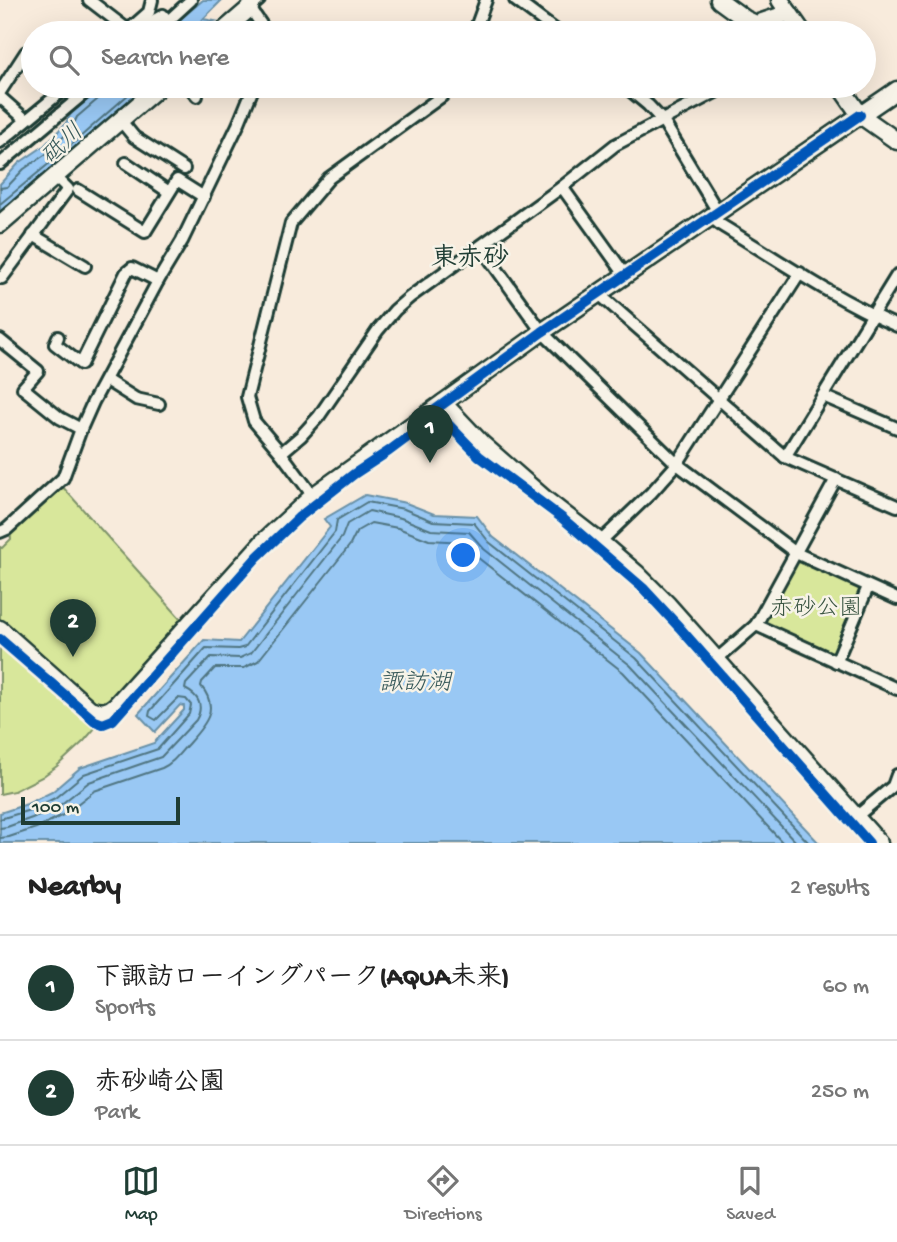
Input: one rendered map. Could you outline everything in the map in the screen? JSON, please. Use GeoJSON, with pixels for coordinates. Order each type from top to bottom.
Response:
{"type":"FeatureCollection","features":[{"type":"Feature","properties":{"kind":"street"},"geometry":{"type":"LineString","coordinates":[[89,0],[114,21]]}},
{"type":"Feature","properties":{"kind":"street"},"geometry":{"type":"LineString","coordinates":[[140,21],[149,12],[152,0]]}},
{"type":"Feature","properties":{"kind":"street"},"geometry":{"type":"LineString","coordinates":[[170,21],[191,0]]}},
{"type":"Feature","properties":{"kind":"street"},"geometry":{"type":"LineString","coordinates":[[478,21],[486,0]]}},
{"type":"Feature","properties":{"kind":"street"},"geometry":{"type":"LineString","coordinates":[[515,0],[543,21]]}},
{"type":"Feature","properties":{"kind":"street"},"geometry":{"type":"LineString","coordinates":[[719,0],[748,21]]}},
{"type":"Feature","properties":{"kind":"street"},"geometry":{"type":"LineString","coordinates":[[235,21],[254,4],[262,21]]}},
{"type":"Feature","properties":{"kind":"street"},"geometry":{"type":"LineString","coordinates":[[770,21],[785,6],[795,21]]}},
{"type":"Feature","properties":{"kind":"street"},"geometry":{"type":"LineString","coordinates":[[152,21],[163,15],[168,21]]}},
{"type":"Feature","properties":{"kind":"street"},"geometry":{"type":"LineString","coordinates":[[21,60],[0,94],[26,120]]}},
{"type":"Feature","properties":{"kind":"street"},"geometry":{"type":"LineString","coordinates":[[0,629],[90,709],[105,712],[116,705],[263,542],[313,496],[542,332],[897,90]]}},
{"type":"Feature","properties":{"kind":"street"},"geometry":{"type":"LineString","coordinates":[[0,142],[53,98]]}},
{"type":"Feature","properties":{"kind":"street"},"geometry":{"type":"LineString","coordinates":[[0,164],[79,98]]}},
{"type":"Feature","properties":{"kind":"street"},"geometry":{"type":"LineString","coordinates":[[0,224],[147,98]]}},
{"type":"Feature","properties":{"kind":"street"},"geometry":{"type":"LineString","coordinates":[[0,532],[7,529],[63,478],[93,402],[182,241],[249,98]]}},
{"type":"Feature","properties":{"kind":"street"},"geometry":{"type":"LineString","coordinates":[[313,496],[254,421],[247,397],[291,223],[329,178],[439,98]]}},
{"type":"Feature","properties":{"kind":"street"},"geometry":{"type":"LineString","coordinates":[[640,98],[663,121],[721,225],[873,316],[897,327]]}},
{"type":"Feature","properties":{"kind":"street"},"geometry":{"type":"LineString","coordinates":[[281,453],[301,436],[318,416],[378,330],[410,297],[562,187],[615,145],[705,98]]}},
{"type":"Feature","properties":{"kind":"street"},"geometry":{"type":"LineString","coordinates":[[848,98],[860,115],[897,141]]}},
{"type":"Feature","properties":{"kind":"street"},"geometry":{"type":"LineString","coordinates":[[121,121],[134,137],[184,169]]}},
{"type":"Feature","properties":{"kind":"street"},"geometry":{"type":"LineString","coordinates":[[126,163],[169,192]]}},
{"type":"Feature","properties":{"kind":"street"},"geometry":{"type":"LineString","coordinates":[[0,276],[2,278],[68,189],[55,176]]}},
{"type":"Feature","properties":{"kind":"street"},"geometry":{"type":"LineString","coordinates":[[78,190],[145,232],[177,180],[204,197]]}},
{"type":"Feature","properties":{"kind":"street"},"geometry":{"type":"LineString","coordinates":[[562,187],[626,276]]}},
{"type":"Feature","properties":{"kind":"street"},"geometry":{"type":"LineString","coordinates":[[33,235],[85,267]]}},
{"type":"Feature","properties":{"kind":"street"},"geometry":{"type":"LineString","coordinates":[[481,247],[542,332],[677,464],[796,553],[897,599]]}},
{"type":"Feature","properties":{"kind":"street"},"geometry":{"type":"LineString","coordinates":[[58,337],[55,344],[81,364],[126,273],[132,268],[158,281]]}},
{"type":"Feature","properties":{"kind":"street"},"geometry":{"type":"LineString","coordinates":[[600,542],[677,464],[800,273]]}},
{"type":"Feature","properties":{"kind":"street"},"geometry":{"type":"LineString","coordinates":[[785,457],[897,275]]}},
{"type":"Feature","properties":{"kind":"street"},"geometry":{"type":"LineString","coordinates":[[599,294],[785,457],[897,506]]}},
{"type":"Feature","properties":{"kind":"street"},"geometry":{"type":"LineString","coordinates":[[0,340],[38,371],[23,388],[60,418],[81,429]]}},
{"type":"Feature","properties":{"kind":"street"},"geometry":{"type":"LineString","coordinates":[[106,380],[136,399],[159,404]]}},
{"type":"Feature","properties":{"kind":"street"},"geometry":{"type":"LineString","coordinates":[[824,396],[897,428]]}},
{"type":"Feature","properties":{"kind":"street"},"geometry":{"type":"LineString","coordinates":[[443,403],[482,444],[636,573],[668,605],[879,843]]}},
{"type":"Feature","properties":{"kind":"street"},"geometry":{"type":"LineString","coordinates":[[717,659],[757,625],[836,479]]}},
{"type":"Feature","properties":{"kind":"street"},"geometry":{"type":"LineString","coordinates":[[836,662],[869,587]]}},
{"type":"Feature","properties":{"kind":"street"},"geometry":{"type":"LineString","coordinates":[[757,625],[897,689]]}},
{"type":"Feature","properties":{"kind":"street"},"geometry":{"type":"LineString","coordinates":[[857,816],[896,783]]}},
{"type":"Feature","properties":{"kind":"green space"},"geometry":{"type":"Polygon","coordinates":[[[61,485],[181,619],[112,696],[96,727],[84,741],[42,777],[14,791],[0,794],[0,547],[11,539],[10,530],[61,485]]]}},
{"type":"Feature","properties":{"kind":"green space","name":"赤砂公園"},"geometry":{"type":"Polygon","coordinates":[[[802,558],[865,587],[834,655],[766,626],[764,620],[796,561],[802,558]]]}},
{"type":"Feature","properties":{"kind":"water"},"geometry":{"type":"Polygon","coordinates":[[[203,0],[222,0],[203,19],[215,21],[178,21],[203,0]]]}},
{"type":"Feature","properties":{"kind":"water","name":"砥川"},"geometry":{"type":"Polygon","coordinates":[[[89,98],[135,98],[0,213],[0,184],[19,163],[44,146],[66,123],[71,113],[89,98]]]}},
{"type":"Feature","properties":{"kind":"water","name":"諏訪湖"},"geometry":{"type":"Polygon","coordinates":[[[365,495],[406,503],[434,514],[477,516],[493,537],[641,653],[819,843],[0,843],[0,813],[52,792],[80,768],[154,743],[184,710],[184,706],[180,705],[155,732],[138,714],[204,640],[239,642],[330,527],[324,519],[365,495]]]}},
{"type":"Feature","properties":{"kind":"cycle path"},"geometry":{"type":"LineString","coordinates":[[417,423],[542,332],[860,115]]}},
{"type":"Feature","properties":{"kind":"cycle path"},"geometry":{"type":"LineString","coordinates":[[0,639],[95,721],[103,724],[113,720],[258,556],[298,518],[354,474],[428,422],[447,423],[479,456],[562,518],[643,588],[869,843]]}},
{"type":"Feature","properties":{"kind":"place","name":"下諏訪ローイングパーク(AQUA未来)"},"geometry":{"type":"Point","coordinates":[430,463]}},
{"type":"Feature","properties":{"kind":"place","name":"赤砂崎公園"},"geometry":{"type":"Point","coordinates":[73,657]}},
{"type":"Feature","properties":{"kind":"district","name":"東赤砂"},"geometry":{"type":"Point","coordinates":[470,256]}}]}
